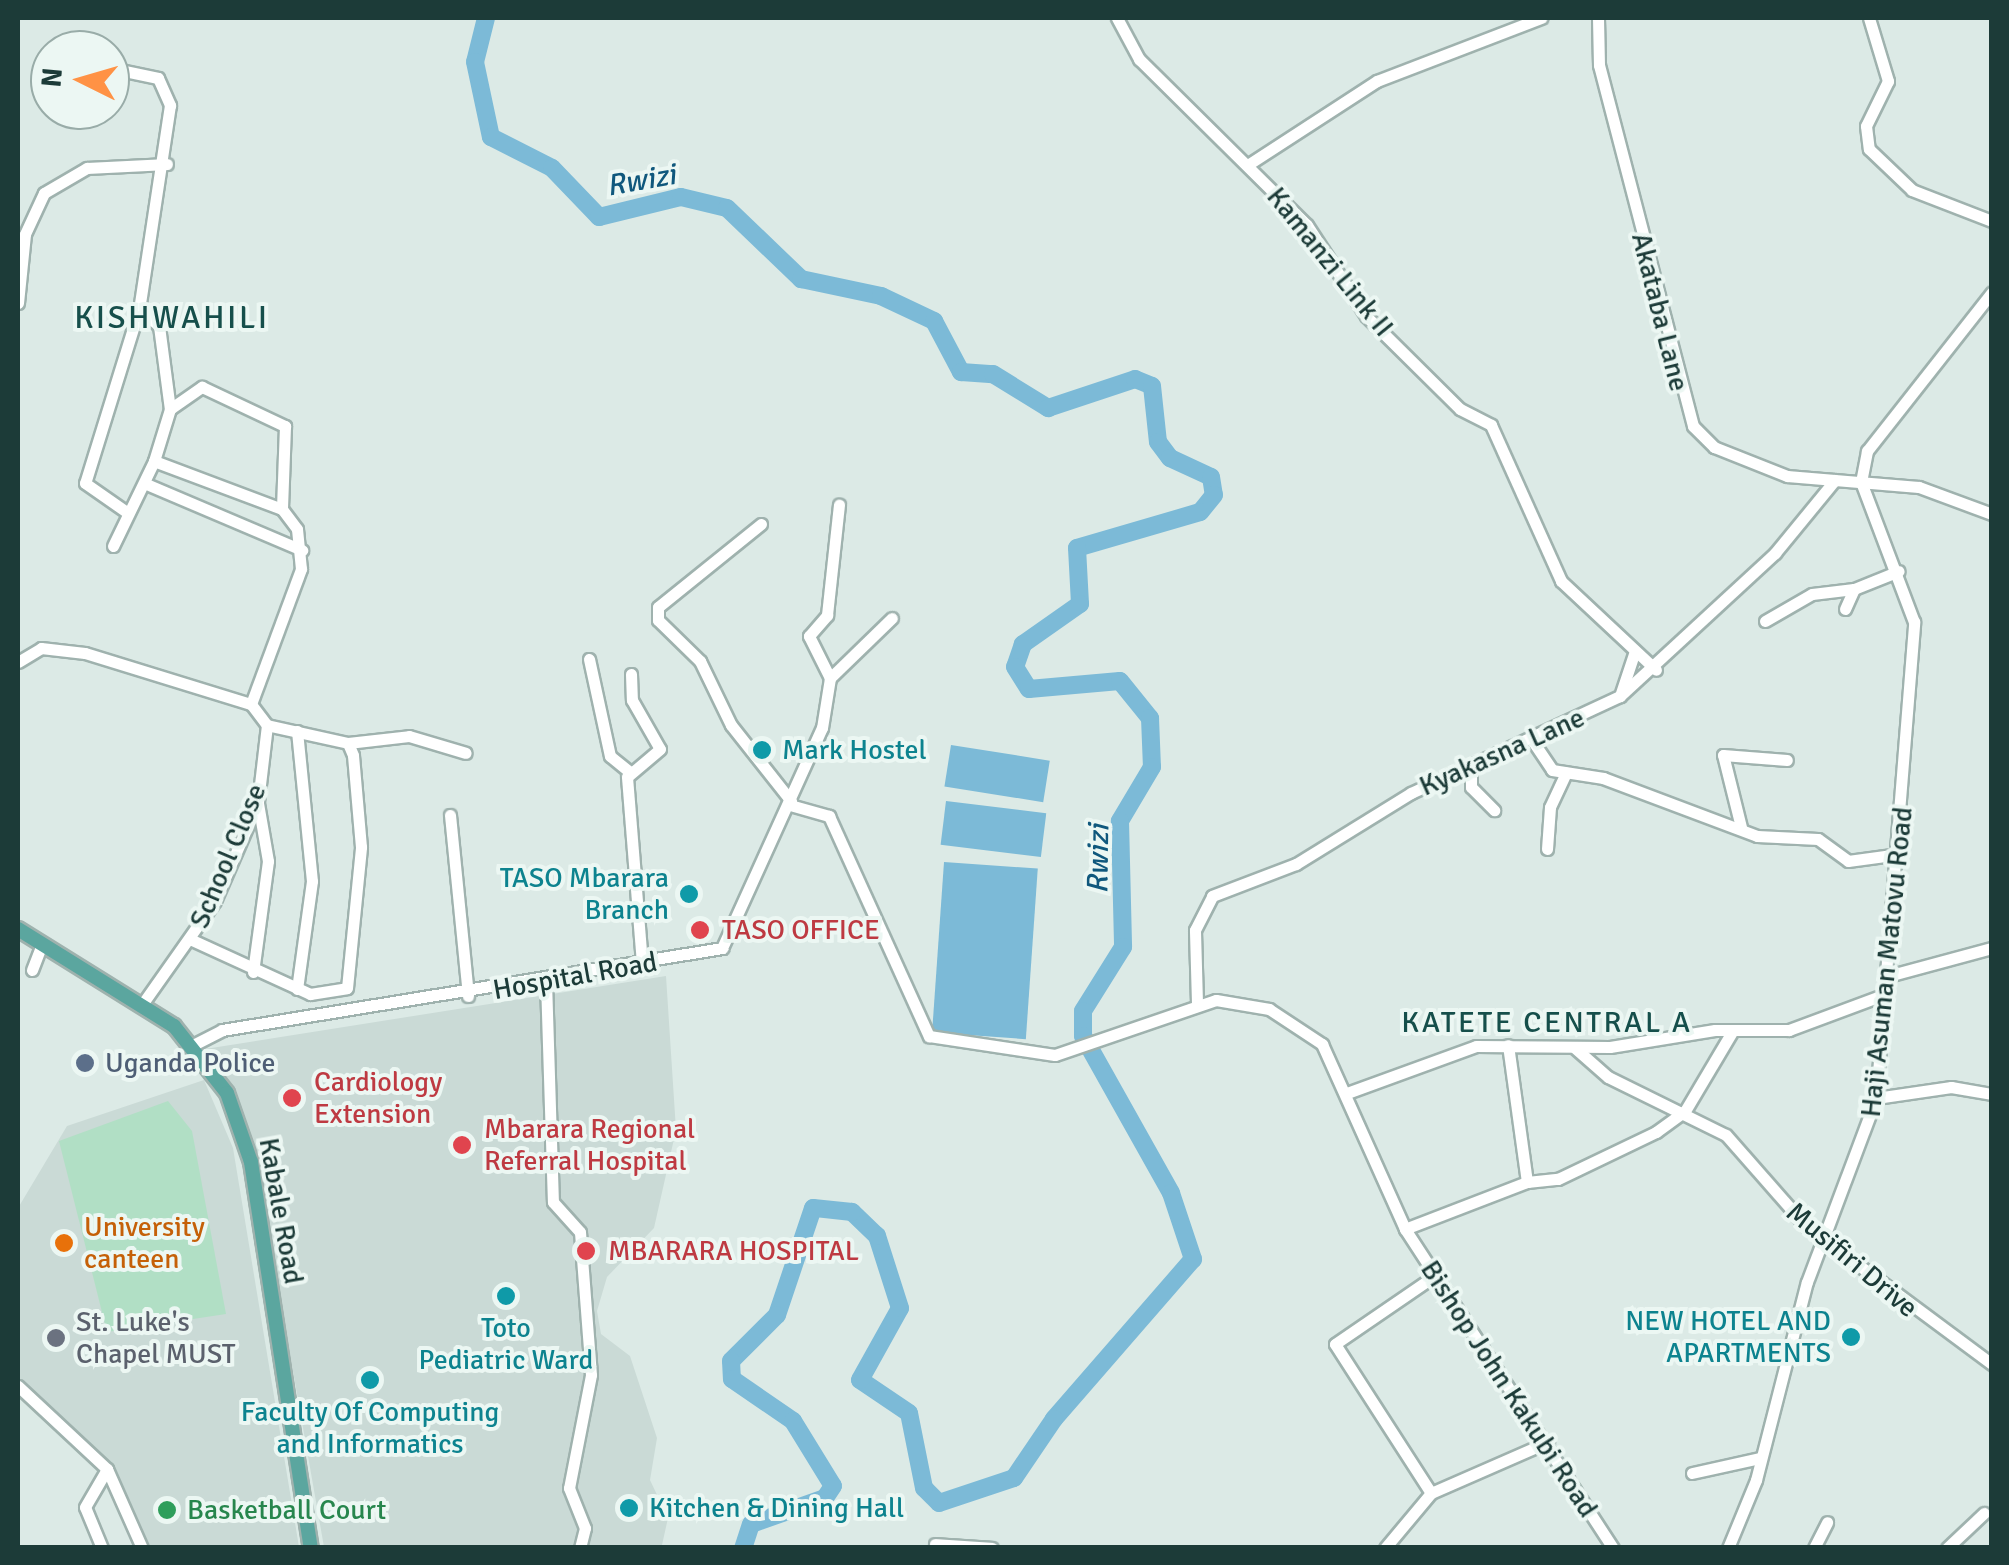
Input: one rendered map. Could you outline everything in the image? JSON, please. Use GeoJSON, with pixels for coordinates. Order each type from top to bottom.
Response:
{"type":"FeatureCollection","features":[{"type":"Feature","properties":{"kind":"main road","name":"Kabale Road"},"geometry":{"type":"LineString","coordinates":[[18,929],[142,1003],[193,1045],[246,1140],[312,1548]]}},
{"type":"Feature","properties":{"kind":"street","name":"Kamanzi Link II"},"geometry":{"type":"LineString","coordinates":[[1117,18],[1139,58],[1250,164],[1307,225],[1366,316],[1460,409],[1491,425],[1560,581],[1634,654],[1656,670]]}},
{"type":"Feature","properties":{"kind":"street"},"geometry":{"type":"LineString","coordinates":[[1250,164],[1377,81],[1541,18]]}},
{"type":"Feature","properties":{"kind":"street","name":"Akataba Lane"},"geometry":{"type":"LineString","coordinates":[[1598,18],[1599,65],[1694,426],[1742,461],[1835,480],[1920,487],[1992,514]]}},
{"type":"Feature","properties":{"kind":"street"},"geometry":{"type":"LineString","coordinates":[[1869,18],[1888,81],[1866,126],[1869,149],[1912,190],[1992,221]]}},
{"type":"Feature","properties":{"kind":"street"},"geometry":{"type":"LineString","coordinates":[[128,513],[84,483],[138,309],[167,164],[168,87],[130,75]]}},
{"type":"Feature","properties":{"kind":"street"},"geometry":{"type":"LineString","coordinates":[[18,303],[26,234],[44,193],[87,168],[167,164]]}},
{"type":"Feature","properties":{"kind":"street"},"geometry":{"type":"LineString","coordinates":[[1861,482],[1884,419],[1992,292]]}},
{"type":"Feature","properties":{"kind":"street"},"geometry":{"type":"LineString","coordinates":[[113,546],[154,462],[170,408],[159,326],[138,309]]}},
{"type":"Feature","properties":{"kind":"street"},"geometry":{"type":"LineString","coordinates":[[170,408],[202,387],[285,426],[282,509],[302,550],[251,704]]}},
{"type":"Feature","properties":{"kind":"street"},"geometry":{"type":"LineString","coordinates":[[154,462],[282,509]]}},
{"type":"Feature","properties":{"kind":"street","name":"Kyakasna Lane"},"geometry":{"type":"LineString","coordinates":[[1197,1003],[1196,930],[1212,896],[1296,864],[1471,766],[1620,696],[1656,670],[1835,480]]}},
{"type":"Feature","properties":{"kind":"street"},"geometry":{"type":"LineString","coordinates":[[144,482],[302,550]]}},
{"type":"Feature","properties":{"kind":"street","name":"Haji Asuman Matovu Road"},"geometry":{"type":"LineString","coordinates":[[1728,1548],[1760,1458],[1823,1239],[1876,1098],[1900,854],[1914,622],[1899,571],[1861,482]]}},
{"type":"Feature","properties":{"kind":"street"},"geometry":{"type":"LineString","coordinates":[[839,505],[827,615],[809,636],[830,678],[892,618]]}},
{"type":"Feature","properties":{"kind":"street"},"geometry":{"type":"LineString","coordinates":[[761,524],[658,608],[658,620],[700,661],[732,725],[790,803],[829,816],[924,1032],[1016,1054],[1071,1050],[1197,1003]]}},
{"type":"Feature","properties":{"kind":"street"},"geometry":{"type":"LineString","coordinates":[[1765,620],[1812,594],[1854,589],[1899,571]]}},
{"type":"Feature","properties":{"kind":"street"},"geometry":{"type":"LineString","coordinates":[[1845,609],[1854,589]]}},
{"type":"Feature","properties":{"kind":"street"},"geometry":{"type":"LineString","coordinates":[[18,662],[66,648],[251,704],[267,725],[348,743],[409,736],[466,753]]}},
{"type":"Feature","properties":{"kind":"street"},"geometry":{"type":"LineString","coordinates":[[1620,696],[1634,654]]}},
{"type":"Feature","properties":{"kind":"street"},"geometry":{"type":"LineString","coordinates":[[589,658],[611,759],[630,772]]}},
{"type":"Feature","properties":{"kind":"street"},"geometry":{"type":"LineString","coordinates":[[630,772],[658,760],[660,749],[632,700],[631,674]]}},
{"type":"Feature","properties":{"kind":"street","name":"Hospital Road"},"geometry":{"type":"LineString","coordinates":[[193,1045],[222,1030],[468,996],[704,954],[735,935],[822,728],[830,678]]}},
{"type":"Feature","properties":{"kind":"street","name":"School Close"},"geometry":{"type":"LineString","coordinates":[[142,1003],[192,940],[258,802],[267,725]]}},
{"type":"Feature","properties":{"kind":"street"},"geometry":{"type":"LineString","coordinates":[[297,732],[312,882],[298,990]]}},
{"type":"Feature","properties":{"kind":"street"},"geometry":{"type":"LineString","coordinates":[[1532,740],[1552,770],[1741,828],[1818,839],[1848,861],[1900,854]]}},
{"type":"Feature","properties":{"kind":"street"},"geometry":{"type":"LineString","coordinates":[[192,940],[298,990],[348,988],[362,847],[348,743]]}},
{"type":"Feature","properties":{"kind":"street"},"geometry":{"type":"LineString","coordinates":[[1741,828],[1723,755],[1787,760]]}},
{"type":"Feature","properties":{"kind":"street"},"geometry":{"type":"LineString","coordinates":[[1471,766],[1471,787],[1494,810]]}},
{"type":"Feature","properties":{"kind":"street"},"geometry":{"type":"LineString","coordinates":[[630,772],[642,963]]}},
{"type":"Feature","properties":{"kind":"street"},"geometry":{"type":"LineString","coordinates":[[1547,849],[1550,807],[1566,772]]}},
{"type":"Feature","properties":{"kind":"street"},"geometry":{"type":"LineString","coordinates":[[253,972],[268,861],[258,802]]}},
{"type":"Feature","properties":{"kind":"street"},"geometry":{"type":"LineString","coordinates":[[450,815],[468,996]]}},
{"type":"Feature","properties":{"kind":"street"},"geometry":{"type":"LineString","coordinates":[[32,970],[42,944]]}},
{"type":"Feature","properties":{"kind":"street"},"geometry":{"type":"LineString","coordinates":[[1888,976],[1992,948]]}},
{"type":"Feature","properties":{"kind":"street"},"geometry":{"type":"LineString","coordinates":[[546,981],[553,1202],[580,1232],[591,1375],[568,1488],[586,1528],[580,1548]]}},
{"type":"Feature","properties":{"kind":"street"},"geometry":{"type":"LineString","coordinates":[[1348,1093],[1427,1058],[1508,1045],[1576,1048],[1788,1030],[1886,994]]}},
{"type":"Feature","properties":{"kind":"street","name":"Bishop John Kakubi Road"},"geometry":{"type":"LineString","coordinates":[[1197,1003],[1244,1003],[1290,1021],[1322,1044],[1348,1093],[1405,1229],[1548,1442],[1613,1548]]}},
{"type":"Feature","properties":{"kind":"street"},"geometry":{"type":"LineString","coordinates":[[1405,1229],[1527,1182],[1558,1178],[1684,1110],[1732,1032]]}},
{"type":"Feature","properties":{"kind":"street"},"geometry":{"type":"LineString","coordinates":[[1508,1045],[1527,1182]]}},
{"type":"Feature","properties":{"kind":"street","name":"Musifiri Drive"},"geometry":{"type":"LineString","coordinates":[[1576,1048],[1608,1077],[1684,1110],[1726,1135],[1823,1239],[1992,1364]]}},
{"type":"Feature","properties":{"kind":"street"},"geometry":{"type":"LineString","coordinates":[[1876,1098],[1951,1088],[1992,1094]]}},
{"type":"Feature","properties":{"kind":"street"},"geometry":{"type":"LineString","coordinates":[[1431,1493],[1335,1344],[1341,1331],[1434,1277]]}},
{"type":"Feature","properties":{"kind":"street"},"geometry":{"type":"LineString","coordinates":[[18,1386],[107,1469],[142,1548]]}},
{"type":"Feature","properties":{"kind":"street"},"geometry":{"type":"LineString","coordinates":[[1384,1548],[1431,1493],[1548,1442]]}},
{"type":"Feature","properties":{"kind":"street"},"geometry":{"type":"LineString","coordinates":[[1692,1473],[1760,1458]]}},
{"type":"Feature","properties":{"kind":"street"},"geometry":{"type":"LineString","coordinates":[[102,1548],[86,1507],[107,1469]]}},
{"type":"Feature","properties":{"kind":"street"},"geometry":{"type":"LineString","coordinates":[[1947,1548],[1984,1513]]}},
{"type":"Feature","properties":{"kind":"street"},"geometry":{"type":"LineString","coordinates":[[1814,1548],[1827,1522]]}},
{"type":"Feature","properties":{"kind":"street"},"geometry":{"type":"LineString","coordinates":[[936,1544],[992,1548]]}},
{"type":"Feature","properties":{"kind":"shaded area","name":"Mbarara Regional Referral Hospital"},"geometry":{"type":"Polygon","coordinates":[[[666,976],[676,1130],[654,1228],[607,1277],[597,1311],[601,1334],[630,1356],[657,1438],[650,1480],[668,1518],[662,1545],[324,1547],[256,1161],[205,1049],[666,976]]]}},
{"type":"Feature","properties":{"kind":"shaded area"},"geometry":{"type":"Polygon","coordinates":[[[204,1080],[233,1148],[299,1547],[145,1547],[100,1453],[18,1382],[18,1208],[67,1126],[204,1080]]]}},
{"type":"Feature","properties":{"kind":"green space"},"geometry":{"type":"Polygon","coordinates":[[[168,1101],[192,1131],[226,1314],[107,1332],[59,1141],[168,1101]]]}},
{"type":"Feature","properties":{"kind":"water"},"geometry":{"type":"Polygon","coordinates":[[[951,745],[1050,761],[1043,802],[944,786],[951,745]]]}},
{"type":"Feature","properties":{"kind":"water"},"geometry":{"type":"Polygon","coordinates":[[[946,801],[1046,813],[1041,857],[941,845],[946,801]]]}},
{"type":"Feature","properties":{"kind":"water"},"geometry":{"type":"Polygon","coordinates":[[[944,862],[1038,869],[1026,1039],[932,1033],[944,862]]]}},
{"type":"Feature","properties":{"kind":"waterway","name":"Rwizi"},"geometry":{"type":"LineString","coordinates":[[486,18],[475,62],[491,137],[552,168],[599,217],[681,197],[727,208],[801,279],[881,296],[934,321],[961,372],[993,374],[1048,408],[1135,379],[1152,386],[1158,442],[1170,458],[1211,477],[1214,495],[1200,512],[1077,548],[1080,604],[1023,644],[1015,667],[1029,689],[1120,681],[1150,718],[1152,767],[1120,821],[1123,947],[1083,1011],[1083,1036],[1171,1193],[1193,1259],[1054,1419],[1014,1478],[939,1503],[924,1488],[909,1413],[860,1380],[900,1308],[877,1236],[852,1212],[813,1208],[777,1315],[731,1361],[732,1379],[793,1421],[833,1486],[825,1498],[751,1524],[743,1548]]}},
{"type":"Feature","properties":{"kind":"place","name":"Mark Hostel"},"geometry":{"type":"Point","coordinates":[762,750]}},
{"type":"Feature","properties":{"kind":"place","name":"TASO Mbarara Branch"},"geometry":{"type":"Point","coordinates":[689,894]}},
{"type":"Feature","properties":{"kind":"place","name":"TASO OFFICE"},"geometry":{"type":"Point","coordinates":[700,930]}},
{"type":"Feature","properties":{"kind":"place","name":"Uganda Police"},"geometry":{"type":"Point","coordinates":[85,1063]}},
{"type":"Feature","properties":{"kind":"place","name":"Cardiology Extension"},"geometry":{"type":"Point","coordinates":[292,1098]}},
{"type":"Feature","properties":{"kind":"place","name":"Mbarara Regional Referral Hospital"},"geometry":{"type":"Point","coordinates":[462,1145]}},
{"type":"Feature","properties":{"kind":"place","name":"University canteen"},"geometry":{"type":"Point","coordinates":[64,1243]}},
{"type":"Feature","properties":{"kind":"place","name":"MBARARA HOSPITAL"},"geometry":{"type":"Point","coordinates":[586,1251]}},
{"type":"Feature","properties":{"kind":"place","name":"Toto Pediatric Ward"},"geometry":{"type":"Point","coordinates":[506,1296]}},
{"type":"Feature","properties":{"kind":"place","name":"NEW HOTEL AND APARTMENTS"},"geometry":{"type":"Point","coordinates":[1851,1337]}},
{"type":"Feature","properties":{"kind":"place","name":"St. Luke's Chapel MUST"},"geometry":{"type":"Point","coordinates":[56,1338]}},
{"type":"Feature","properties":{"kind":"place","name":"Faculty Of Computing and Informatics"},"geometry":{"type":"Point","coordinates":[370,1380]}},
{"type":"Feature","properties":{"kind":"place","name":"Kitchen & Dining Hall"},"geometry":{"type":"Point","coordinates":[629,1508]}},
{"type":"Feature","properties":{"kind":"place","name":"Basketball Court"},"geometry":{"type":"Point","coordinates":[167,1510]}},
{"type":"Feature","properties":{"kind":"district","name":"KISHWAHILI"},"geometry":{"type":"Point","coordinates":[172,318]}},
{"type":"Feature","properties":{"kind":"district","name":"KATETE CENTRAL A"},"geometry":{"type":"Point","coordinates":[1547,1023]}}]}
